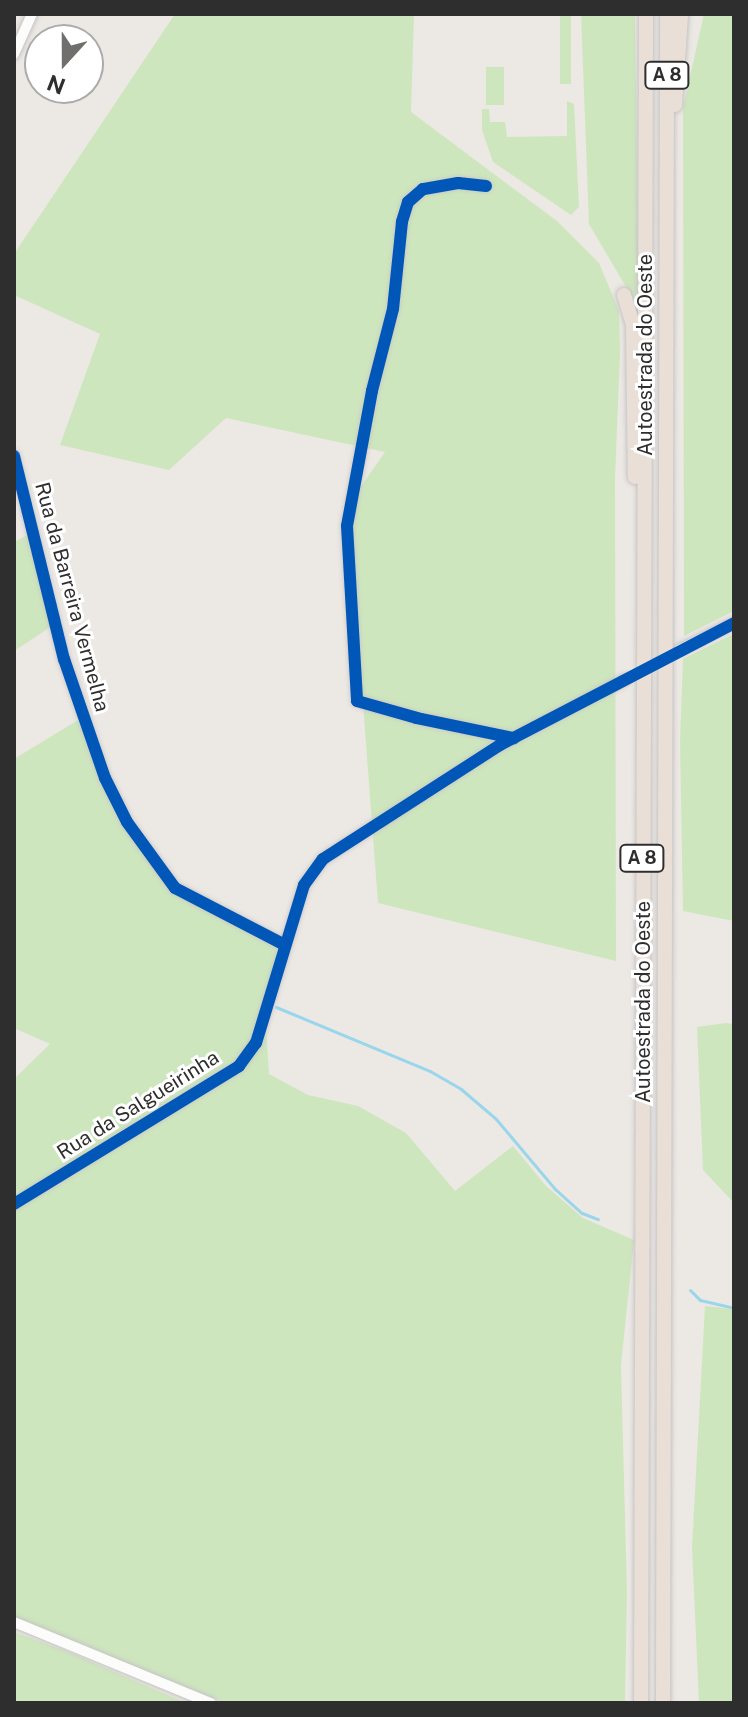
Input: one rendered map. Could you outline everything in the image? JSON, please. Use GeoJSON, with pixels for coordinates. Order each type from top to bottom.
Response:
{"type":"FeatureCollection","features":[{"type":"Feature","properties":{"kind":"highway","name":"Autoestrada do Oeste"},"geometry":{"type":"LineString","coordinates":[[641,1703],[646,14]]}},
{"type":"Feature","properties":{"kind":"highway","name":"Autoestrada do Oeste"},"geometry":{"type":"LineString","coordinates":[[663,1703],[667,14]]}},
{"type":"Feature","properties":{"kind":"highway"},"geometry":{"type":"LineString","coordinates":[[668,136],[677,99],[681,14]]}},
{"type":"Feature","properties":{"kind":"highway"},"geometry":{"type":"LineString","coordinates":[[624,295],[633,324],[635,478],[644,541]]}},
{"type":"Feature","properties":{"kind":"street"},"geometry":{"type":"LineString","coordinates":[[14,54],[32,14]]}},
{"type":"Feature","properties":{"kind":"street"},"geometry":{"type":"LineString","coordinates":[[486,186],[458,183],[423,189],[408,202],[402,222],[393,309],[372,391],[347,526],[357,701],[417,718],[514,738]]}},
{"type":"Feature","properties":{"kind":"street","name":"Rua da Barreira Vermelha"},"geometry":{"type":"LineString","coordinates":[[14,456],[64,659],[105,778],[127,822],[175,888],[285,945]]}},
{"type":"Feature","properties":{"kind":"street"},"geometry":{"type":"LineString","coordinates":[[679,650],[734,623]]}},
{"type":"Feature","properties":{"kind":"street","name":"Rua da Salgueirinha"},"geometry":{"type":"LineString","coordinates":[[14,1204],[239,1066],[256,1043],[304,885],[323,859],[359,832],[514,738],[626,679]]}},
{"type":"Feature","properties":{"kind":"street"},"geometry":{"type":"LineString","coordinates":[[14,1622],[211,1703]]}},
{"type":"Feature","properties":{"kind":"green space"},"geometry":{"type":"Polygon","coordinates":[[[175,14],[414,14],[411,112],[557,221],[599,263],[619,311],[615,479],[616,961],[378,903],[348,505],[385,452],[226,418],[169,470],[60,445],[100,334],[14,295],[14,254],[175,14]]]}},
{"type":"Feature","properties":{"kind":"green space"},"geometry":{"type":"Polygon","coordinates":[[[560,14],[571,14],[571,84],[560,84],[560,14]]]}},
{"type":"Feature","properties":{"kind":"green space"},"geometry":{"type":"Polygon","coordinates":[[[581,14],[635,14],[639,309],[589,224],[581,14]]]}},
{"type":"Feature","properties":{"kind":"green space"},"geometry":{"type":"Polygon","coordinates":[[[704,14],[734,14],[734,611],[684,636],[683,108],[704,14]]]}},
{"type":"Feature","properties":{"kind":"green space"},"geometry":{"type":"Polygon","coordinates":[[[486,67],[504,67],[504,105],[486,105],[486,67]]]}},
{"type":"Feature","properties":{"kind":"green space"},"geometry":{"type":"Polygon","coordinates":[[[567,101],[574,104],[579,207],[571,215],[493,162],[482,130],[482,109],[489,109],[490,122],[505,122],[507,137],[567,136],[567,101]]]}},
{"type":"Feature","properties":{"kind":"green space"},"geometry":{"type":"Polygon","coordinates":[[[33,532],[55,624],[14,651],[14,542],[33,532]]]}},
{"type":"Feature","properties":{"kind":"green space"},"geometry":{"type":"Polygon","coordinates":[[[734,634],[734,921],[683,911],[680,741],[683,659],[734,634]]]}},
{"type":"Feature","properties":{"kind":"green space"},"geometry":{"type":"Polygon","coordinates":[[[83,717],[105,778],[175,888],[285,945],[265,1010],[269,1074],[308,1095],[358,1106],[406,1133],[455,1191],[513,1146],[546,1186],[583,1218],[634,1240],[621,1365],[627,1593],[625,1703],[226,1703],[14,1620],[14,1079],[50,1044],[14,1028],[14,759],[83,717]]]}},
{"type":"Feature","properties":{"kind":"green space"},"geometry":{"type":"Polygon","coordinates":[[[734,1024],[734,1203],[703,1170],[697,1027],[734,1024]]]}},
{"type":"Feature","properties":{"kind":"green space"},"geometry":{"type":"Polygon","coordinates":[[[705,1306],[734,1309],[734,1703],[699,1703],[692,1547],[705,1306]]]}},
{"type":"Feature","properties":{"kind":"green space"},"geometry":{"type":"Polygon","coordinates":[[[14,1632],[66,1651],[186,1703],[14,1703],[14,1632]]]}},
{"type":"Feature","properties":{"kind":"waterway"},"geometry":{"type":"LineString","coordinates":[[276,1007],[430,1071],[461,1089],[496,1119],[555,1189],[582,1213],[598,1219]]}},
{"type":"Feature","properties":{"kind":"waterway"},"geometry":{"type":"LineString","coordinates":[[690,1290],[700,1300],[734,1308]]}},
{"type":"Feature","properties":{"kind":"tunnel"},"geometry":{"type":"LineString","coordinates":[[626,679],[670,655]]}},
{"type":"Feature","properties":{"kind":"cycle path"},"geometry":{"type":"LineString","coordinates":[[486,186],[458,183],[423,189],[408,202],[402,222],[393,309],[372,391],[347,526],[357,701],[417,718],[514,738]]}},
{"type":"Feature","properties":{"kind":"cycle path"},"geometry":{"type":"LineString","coordinates":[[14,456],[64,659],[105,778],[127,822],[175,888],[285,945]]}},
{"type":"Feature","properties":{"kind":"cycle path"},"geometry":{"type":"LineString","coordinates":[[14,1204],[239,1066],[256,1043],[304,885],[323,859],[500,745],[734,623]]}}]}
